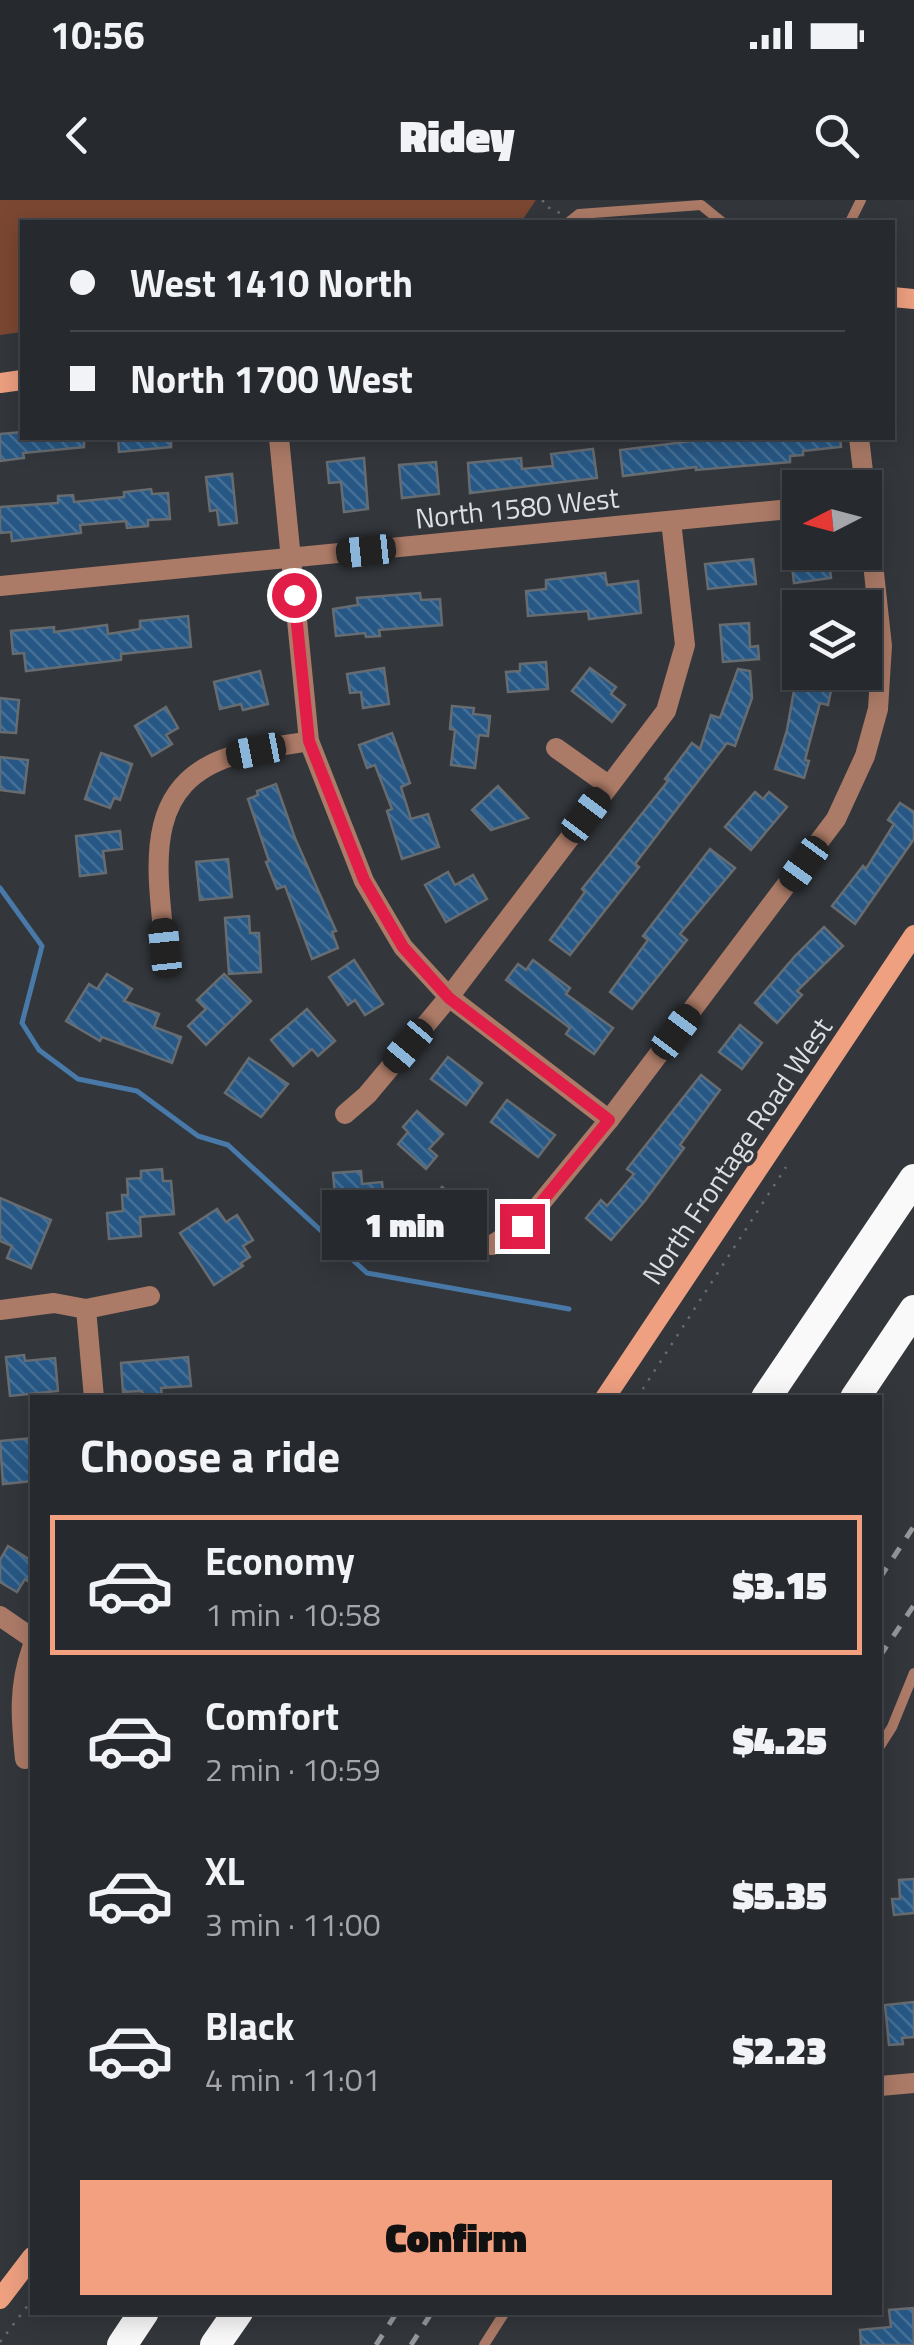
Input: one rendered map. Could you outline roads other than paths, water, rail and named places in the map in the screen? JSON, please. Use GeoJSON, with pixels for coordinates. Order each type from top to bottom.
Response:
{"type":"FeatureCollection","features":[{"type":"Feature","properties":{"kind":"highway"},"geometry":{"type":"LineString","coordinates":[[768,1395],[914,1178]]}},
{"type":"Feature","properties":{"kind":"highway"},"geometry":{"type":"LineString","coordinates":[[857,1395],[914,1310]]}},
{"type":"Feature","properties":{"kind":"highway"},"geometry":{"type":"LineString","coordinates":[[122,2345],[142,2315]]}},
{"type":"Feature","properties":{"kind":"highway"},"geometry":{"type":"LineString","coordinates":[[215,2345],[239,2315]]}},
{"type":"Feature","properties":{"kind":"highway"},"geometry":{"type":"LineString","coordinates":[[225,2345],[240,2315]]}},
{"type":"Feature","properties":{"kind":"street"},"geometry":{"type":"LineString","coordinates":[[279,440],[309,741],[364,880],[403,947],[449,998],[609,1120]]}},
{"type":"Feature","properties":{"kind":"street"},"geometry":{"type":"LineString","coordinates":[[859,440],[863,470]]}},
{"type":"Feature","properties":{"kind":"street","name":"North 1580 West"},"geometry":{"type":"LineString","coordinates":[[0,586],[782,510]]}},
{"type":"Feature","properties":{"kind":"street"},"geometry":{"type":"LineString","coordinates":[[345,1114],[367,1095],[449,998],[666,711],[685,645],[670,521]]}},
{"type":"Feature","properties":{"kind":"street"},"geometry":{"type":"LineString","coordinates":[[492,1245],[522,1226],[609,1120],[836,819],[864,756],[878,709],[882,646],[874,570]]}},
{"type":"Feature","properties":{"kind":"street"},"geometry":{"type":"LineString","coordinates":[[165,948],[157,865],[161,818],[187,779],[230,756],[309,741]]}},
{"type":"Feature","properties":{"kind":"street"},"geometry":{"type":"LineString","coordinates":[[556,748],[608,785]]}},
{"type":"Feature","properties":{"kind":"street","name":"North Frontage Road West"},"geometry":{"type":"LineString","coordinates":[[607,1395],[914,935]]}},
{"type":"Feature","properties":{"kind":"street"},"geometry":{"type":"LineString","coordinates":[[0,1310],[54,1303],[86,1309],[150,1296]]}},
{"type":"Feature","properties":{"kind":"street"},"geometry":{"type":"LineString","coordinates":[[86,1309],[94,1395]]}},
{"type":"Feature","properties":{"kind":"street"},"geometry":{"type":"LineString","coordinates":[[0,1616],[30,1637]]}},
{"type":"Feature","properties":{"kind":"street"},"geometry":{"type":"LineString","coordinates":[[25,1759],[19,1704],[30,1653]]}},
{"type":"Feature","properties":{"kind":"street"},"geometry":{"type":"LineString","coordinates":[[882,2086],[914,2083]]}},
{"type":"Feature","properties":{"kind":"street"},"geometry":{"type":"LineString","coordinates":[[0,2299],[30,2259]]}},
{"type":"Feature","properties":{"kind":"lane"},"geometry":{"type":"LineString","coordinates":[[571,220],[579,214],[702,205],[720,220]]}},
{"type":"Feature","properties":{"kind":"lane"},"geometry":{"type":"LineString","coordinates":[[882,1743],[914,1673]]}},
{"type":"Feature","properties":{"kind":"lane"},"geometry":{"type":"LineString","coordinates":[[484,2345],[503,2315]]}},
{"type":"Feature","properties":{"kind":"waterway"},"geometry":{"type":"LineString","coordinates":[[0,888],[42,946],[22,1023],[39,1050],[78,1079],[137,1091],[198,1136],[228,1145],[367,1273],[569,1309]]}},
{"type":"Feature","properties":{"kind":"railway"},"geometry":{"type":"LineString","coordinates":[[882,1575],[914,1526]]}},
{"type":"Feature","properties":{"kind":"railway"},"geometry":{"type":"LineString","coordinates":[[882,1653],[914,1605]]}},
{"type":"Feature","properties":{"kind":"railway"},"geometry":{"type":"LineString","coordinates":[[376,2345],[395,2315]]}},
{"type":"Feature","properties":{"kind":"railway"},"geometry":{"type":"LineString","coordinates":[[411,2345],[430,2315]]}}]}
